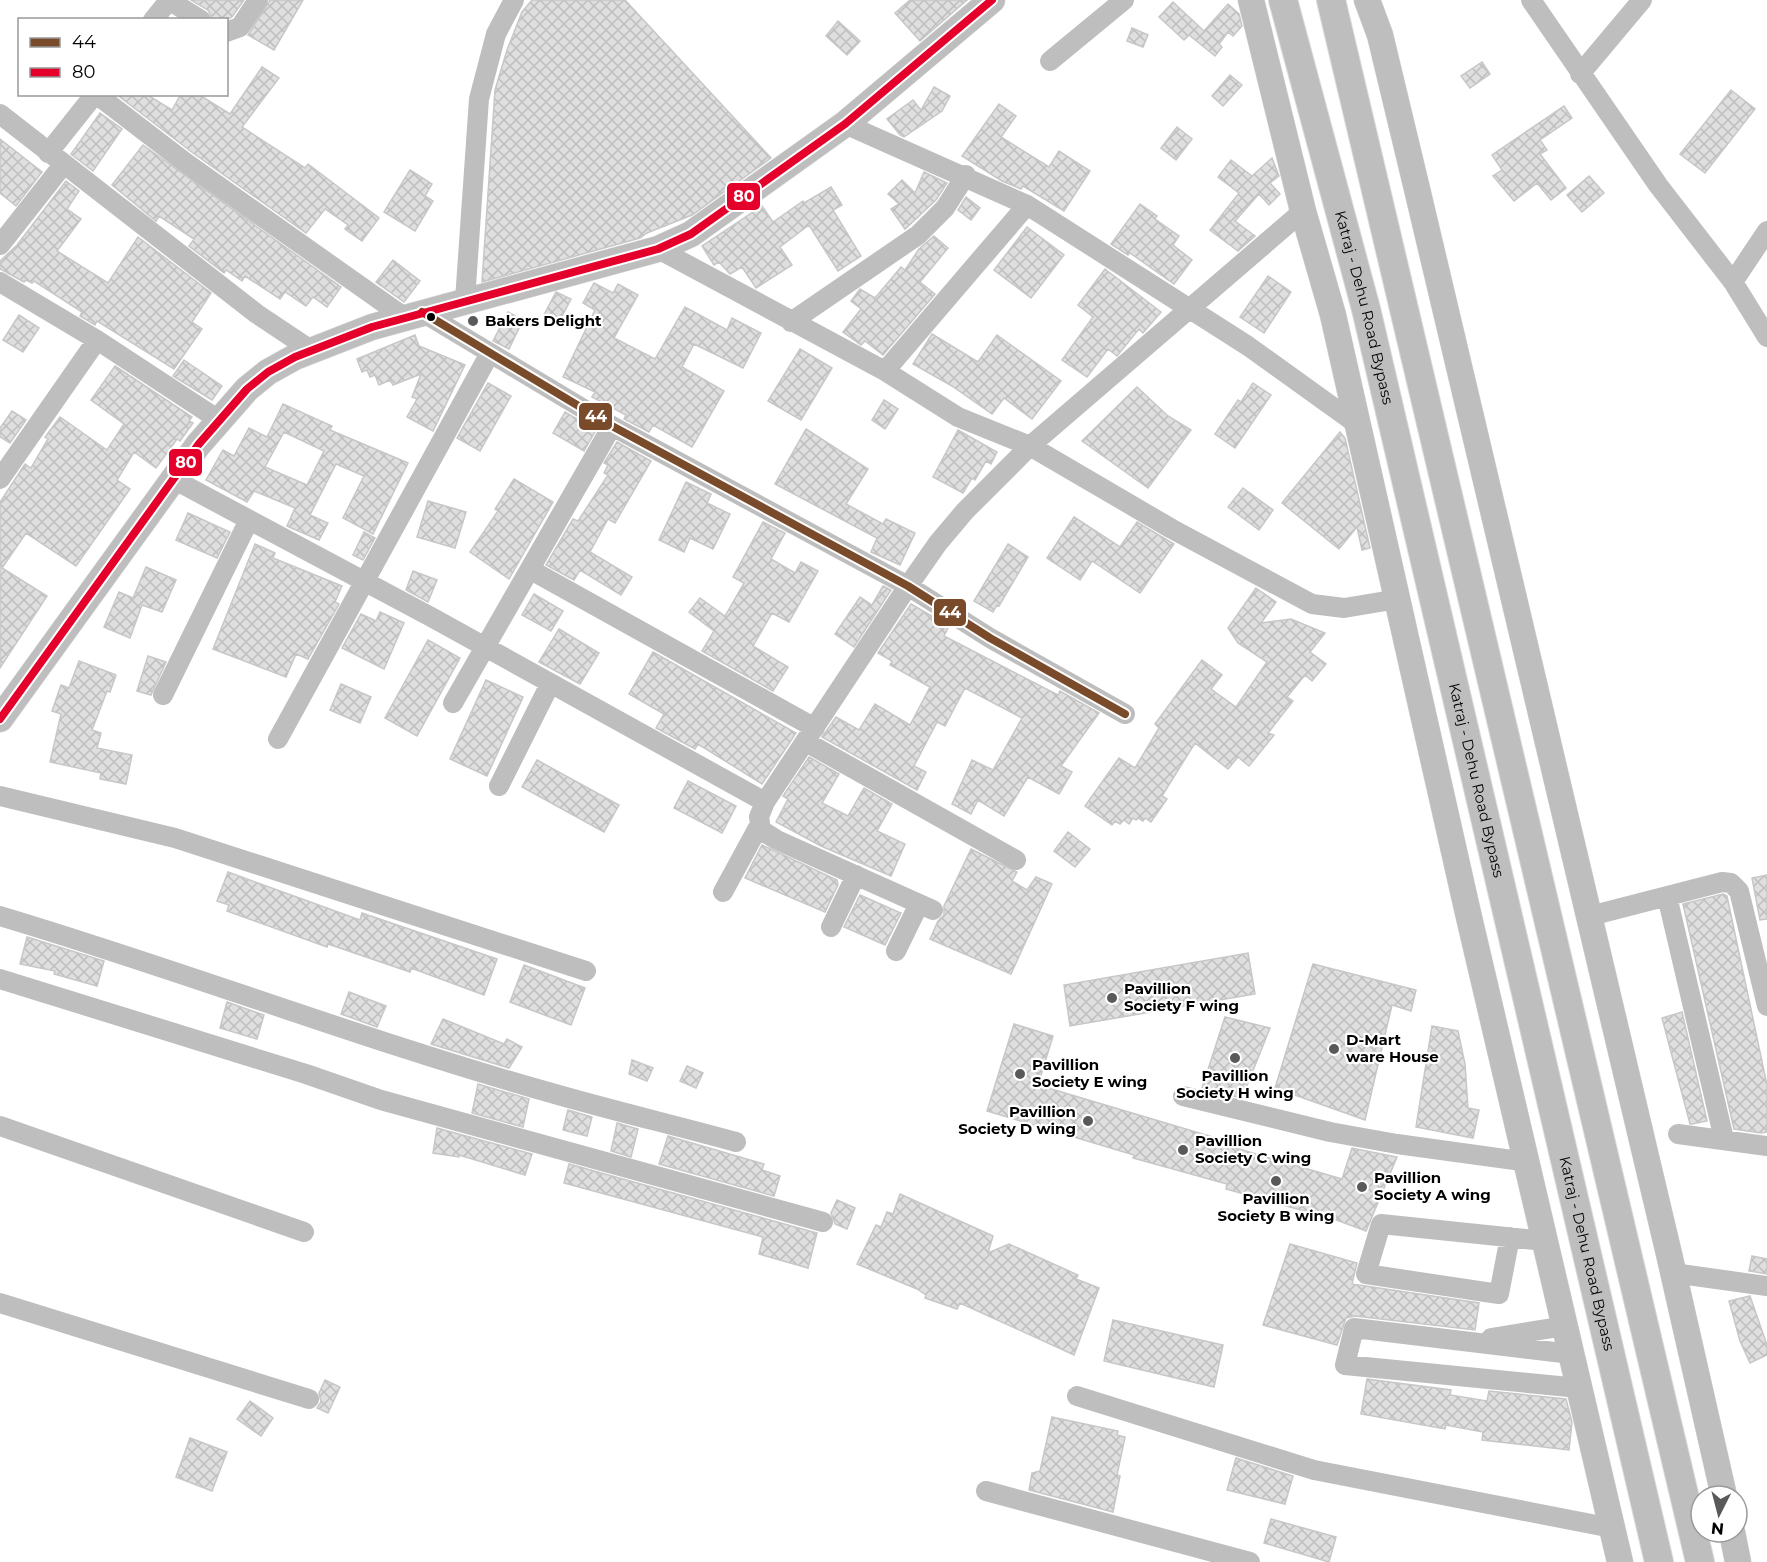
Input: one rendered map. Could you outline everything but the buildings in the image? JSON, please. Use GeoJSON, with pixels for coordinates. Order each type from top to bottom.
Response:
{"type":"FeatureCollection","features":[{"type":"Feature","properties":{"kind":"highway","name":"Katraj - Dehu Road Bypass"},"geometry":{"type":"LineString","coordinates":[[1283,0],[1366,309],[1659,1562]]}},
{"type":"Feature","properties":{"kind":"highway"},"geometry":{"type":"LineString","coordinates":[[1331,0],[1700,1562]]}},
{"type":"Feature","properties":{"kind":"main road"},"geometry":{"type":"LineString","coordinates":[[0,719],[173,479],[219,420],[247,389],[268,372],[311,350],[413,314],[658,249],[691,234],[845,124],[992,0]]}},
{"type":"Feature","properties":{"kind":"main road"},"geometry":{"type":"LineString","coordinates":[[1251,0],[1303,211],[1333,315],[1468,913],[1620,1562]]}},
{"type":"Feature","properties":{"kind":"main road"},"geometry":{"type":"LineString","coordinates":[[1367,0],[1388,68],[1590,916],[1721,1484]]}},
{"type":"Feature","properties":{"kind":"main road"},"geometry":{"type":"LineString","coordinates":[[1734,1544],[1738,1562]]}},
{"type":"Feature","properties":{"kind":"street"},"geometry":{"type":"LineString","coordinates":[[228,31],[240,27],[258,0]]}},
{"type":"Feature","properties":{"kind":"street"},"geometry":{"type":"LineString","coordinates":[[465,300],[479,99],[496,34],[514,0]]}},
{"type":"Feature","properties":{"kind":"street"},"geometry":{"type":"LineString","coordinates":[[1050,61],[1124,0]]}},
{"type":"Feature","properties":{"kind":"street"},"geometry":{"type":"LineString","coordinates":[[1531,0],[1658,185],[1732,282],[1767,337]]}},
{"type":"Feature","properties":{"kind":"street"},"geometry":{"type":"LineString","coordinates":[[1580,74],[1642,0]]}},
{"type":"Feature","properties":{"kind":"street"},"geometry":{"type":"LineString","coordinates":[[155,18],[167,3],[175,4],[198,18]]}},
{"type":"Feature","properties":{"kind":"street"},"geometry":{"type":"LineString","coordinates":[[0,244],[95,96]]}},
{"type":"Feature","properties":{"kind":"street"},"geometry":{"type":"LineString","coordinates":[[99,96],[186,163],[413,314],[490,353],[612,426],[908,586],[990,638],[1125,714]]}},
{"type":"Feature","properties":{"kind":"street"},"geometry":{"type":"LineString","coordinates":[[0,114],[257,314],[311,350]]}},
{"type":"Feature","properties":{"kind":"street"},"geometry":{"type":"LineString","coordinates":[[845,124],[1027,205],[1248,346],[1358,425]]}},
{"type":"Feature","properties":{"kind":"street"},"geometry":{"type":"LineString","coordinates":[[791,322],[918,236],[945,208],[966,176]]}},
{"type":"Feature","properties":{"kind":"street"},"geometry":{"type":"LineString","coordinates":[[885,371],[1027,205]]}},
{"type":"Feature","properties":{"kind":"street"},"geometry":{"type":"LineString","coordinates":[[896,951],[926,907],[777,840],[761,830],[759,817],[765,802],[908,586],[938,543],[965,511],[1030,446],[1303,211]]}},
{"type":"Feature","properties":{"kind":"street"},"geometry":{"type":"LineString","coordinates":[[1732,282],[1767,231]]}},
{"type":"Feature","properties":{"kind":"street"},"geometry":{"type":"LineString","coordinates":[[658,249],[885,371],[958,417],[1007,439],[1030,446],[1172,529],[1312,604],[1344,608],[1398,598]]}},
{"type":"Feature","properties":{"kind":"street"},"geometry":{"type":"LineString","coordinates":[[0,282],[97,340],[219,420]]}},
{"type":"Feature","properties":{"kind":"street"},"geometry":{"type":"LineString","coordinates":[[0,478],[97,340]]}},
{"type":"Feature","properties":{"kind":"street"},"geometry":{"type":"LineString","coordinates":[[278,740],[363,580],[490,353]]}},
{"type":"Feature","properties":{"kind":"street"},"geometry":{"type":"LineString","coordinates":[[453,703],[612,426]]}},
{"type":"Feature","properties":{"kind":"street"},"geometry":{"type":"LineString","coordinates":[[173,479],[363,580],[765,802]]}},
{"type":"Feature","properties":{"kind":"street"},"geometry":{"type":"LineString","coordinates":[[163,695],[249,520]]}},
{"type":"Feature","properties":{"kind":"street"},"geometry":{"type":"LineString","coordinates":[[531,570],[1016,860]]}},
{"type":"Feature","properties":{"kind":"street"},"geometry":{"type":"LineString","coordinates":[[499,786],[550,684]]}},
{"type":"Feature","properties":{"kind":"street"},"geometry":{"type":"LineString","coordinates":[[0,796],[175,838],[586,971]]}},
{"type":"Feature","properties":{"kind":"street"},"geometry":{"type":"LineString","coordinates":[[723,892],[760,824]]}},
{"type":"Feature","properties":{"kind":"street"},"geometry":{"type":"LineString","coordinates":[[831,927],[856,875]]}},
{"type":"Feature","properties":{"kind":"street"},"geometry":{"type":"LineString","coordinates":[[1590,916],[1722,882],[1737,886],[1764,984],[1767,1006]]}},
{"type":"Feature","properties":{"kind":"street"},"geometry":{"type":"LineString","coordinates":[[1667,896],[1724,1139]]}},
{"type":"Feature","properties":{"kind":"street"},"geometry":{"type":"LineString","coordinates":[[0,916],[135,957],[375,1038],[548,1092],[736,1142]]}},
{"type":"Feature","properties":{"kind":"street"},"geometry":{"type":"LineString","coordinates":[[0,979],[306,1074],[381,1100],[823,1222]]}},
{"type":"Feature","properties":{"kind":"street"},"geometry":{"type":"LineString","coordinates":[[1183,1096],[1330,1132],[1397,1144],[1528,1162]]}},
{"type":"Feature","properties":{"kind":"street"},"geometry":{"type":"LineString","coordinates":[[0,1126],[304,1232]]}},
{"type":"Feature","properties":{"kind":"street"},"geometry":{"type":"LineString","coordinates":[[1678,1134],[1767,1146]]}},
{"type":"Feature","properties":{"kind":"street"},"geometry":{"type":"LineString","coordinates":[[1510,1237],[1499,1294],[1366,1274],[1381,1224],[1510,1237],[1545,1241]]}},
{"type":"Feature","properties":{"kind":"street"},"geometry":{"type":"LineString","coordinates":[[1673,1273],[1767,1286]]}},
{"type":"Feature","properties":{"kind":"street"},"geometry":{"type":"LineString","coordinates":[[0,1303],[309,1399]]}},
{"type":"Feature","properties":{"kind":"street"},"geometry":{"type":"LineString","coordinates":[[1356,1322],[1484,1338],[1565,1326]]}},
{"type":"Feature","properties":{"kind":"street"},"geometry":{"type":"LineString","coordinates":[[1571,1354],[1354,1329],[1345,1365],[1579,1388]]}},
{"type":"Feature","properties":{"kind":"street"},"geometry":{"type":"LineString","coordinates":[[1077,1396],[1314,1470],[1612,1528]]}},
{"type":"Feature","properties":{"kind":"street"},"geometry":{"type":"LineString","coordinates":[[986,1491],[1250,1562]]}},
{"type":"Feature","properties":{"kind":"transit line","name":"80"},"geometry":{"type":"LineString","coordinates":[[0,719],[198,445],[247,389],[268,372],[295,357],[372,327],[658,249],[691,234],[845,124],[992,0]]}},
{"type":"Feature","properties":{"kind":"transit line","name":"44"},"geometry":{"type":"LineString","coordinates":[[422,312],[612,426],[908,586],[990,638],[1125,714]]}},
{"type":"Feature","properties":{"kind":"place","name":"Bakers Delight"},"geometry":{"type":"Point","coordinates":[473,321]}},
{"type":"Feature","properties":{"kind":"place","name":"Pavillion Society F wing"},"geometry":{"type":"Point","coordinates":[1112,998]}},
{"type":"Feature","properties":{"kind":"place","name":"D-Mart ware House"},"geometry":{"type":"Point","coordinates":[1334,1049]}},
{"type":"Feature","properties":{"kind":"place","name":"Pavillion Society H wing"},"geometry":{"type":"Point","coordinates":[1235,1058]}},
{"type":"Feature","properties":{"kind":"place","name":"Pavillion Society E wing"},"geometry":{"type":"Point","coordinates":[1020,1074]}},
{"type":"Feature","properties":{"kind":"place","name":"Pavillion Society D wing"},"geometry":{"type":"Point","coordinates":[1088,1121]}},
{"type":"Feature","properties":{"kind":"place","name":"Pavillion Society C wing"},"geometry":{"type":"Point","coordinates":[1183,1150]}},
{"type":"Feature","properties":{"kind":"place","name":"Pavillion Society B wing"},"geometry":{"type":"Point","coordinates":[1276,1181]}},
{"type":"Feature","properties":{"kind":"place","name":"Pavillion Society A wing"},"geometry":{"type":"Point","coordinates":[1362,1187]}}]}
